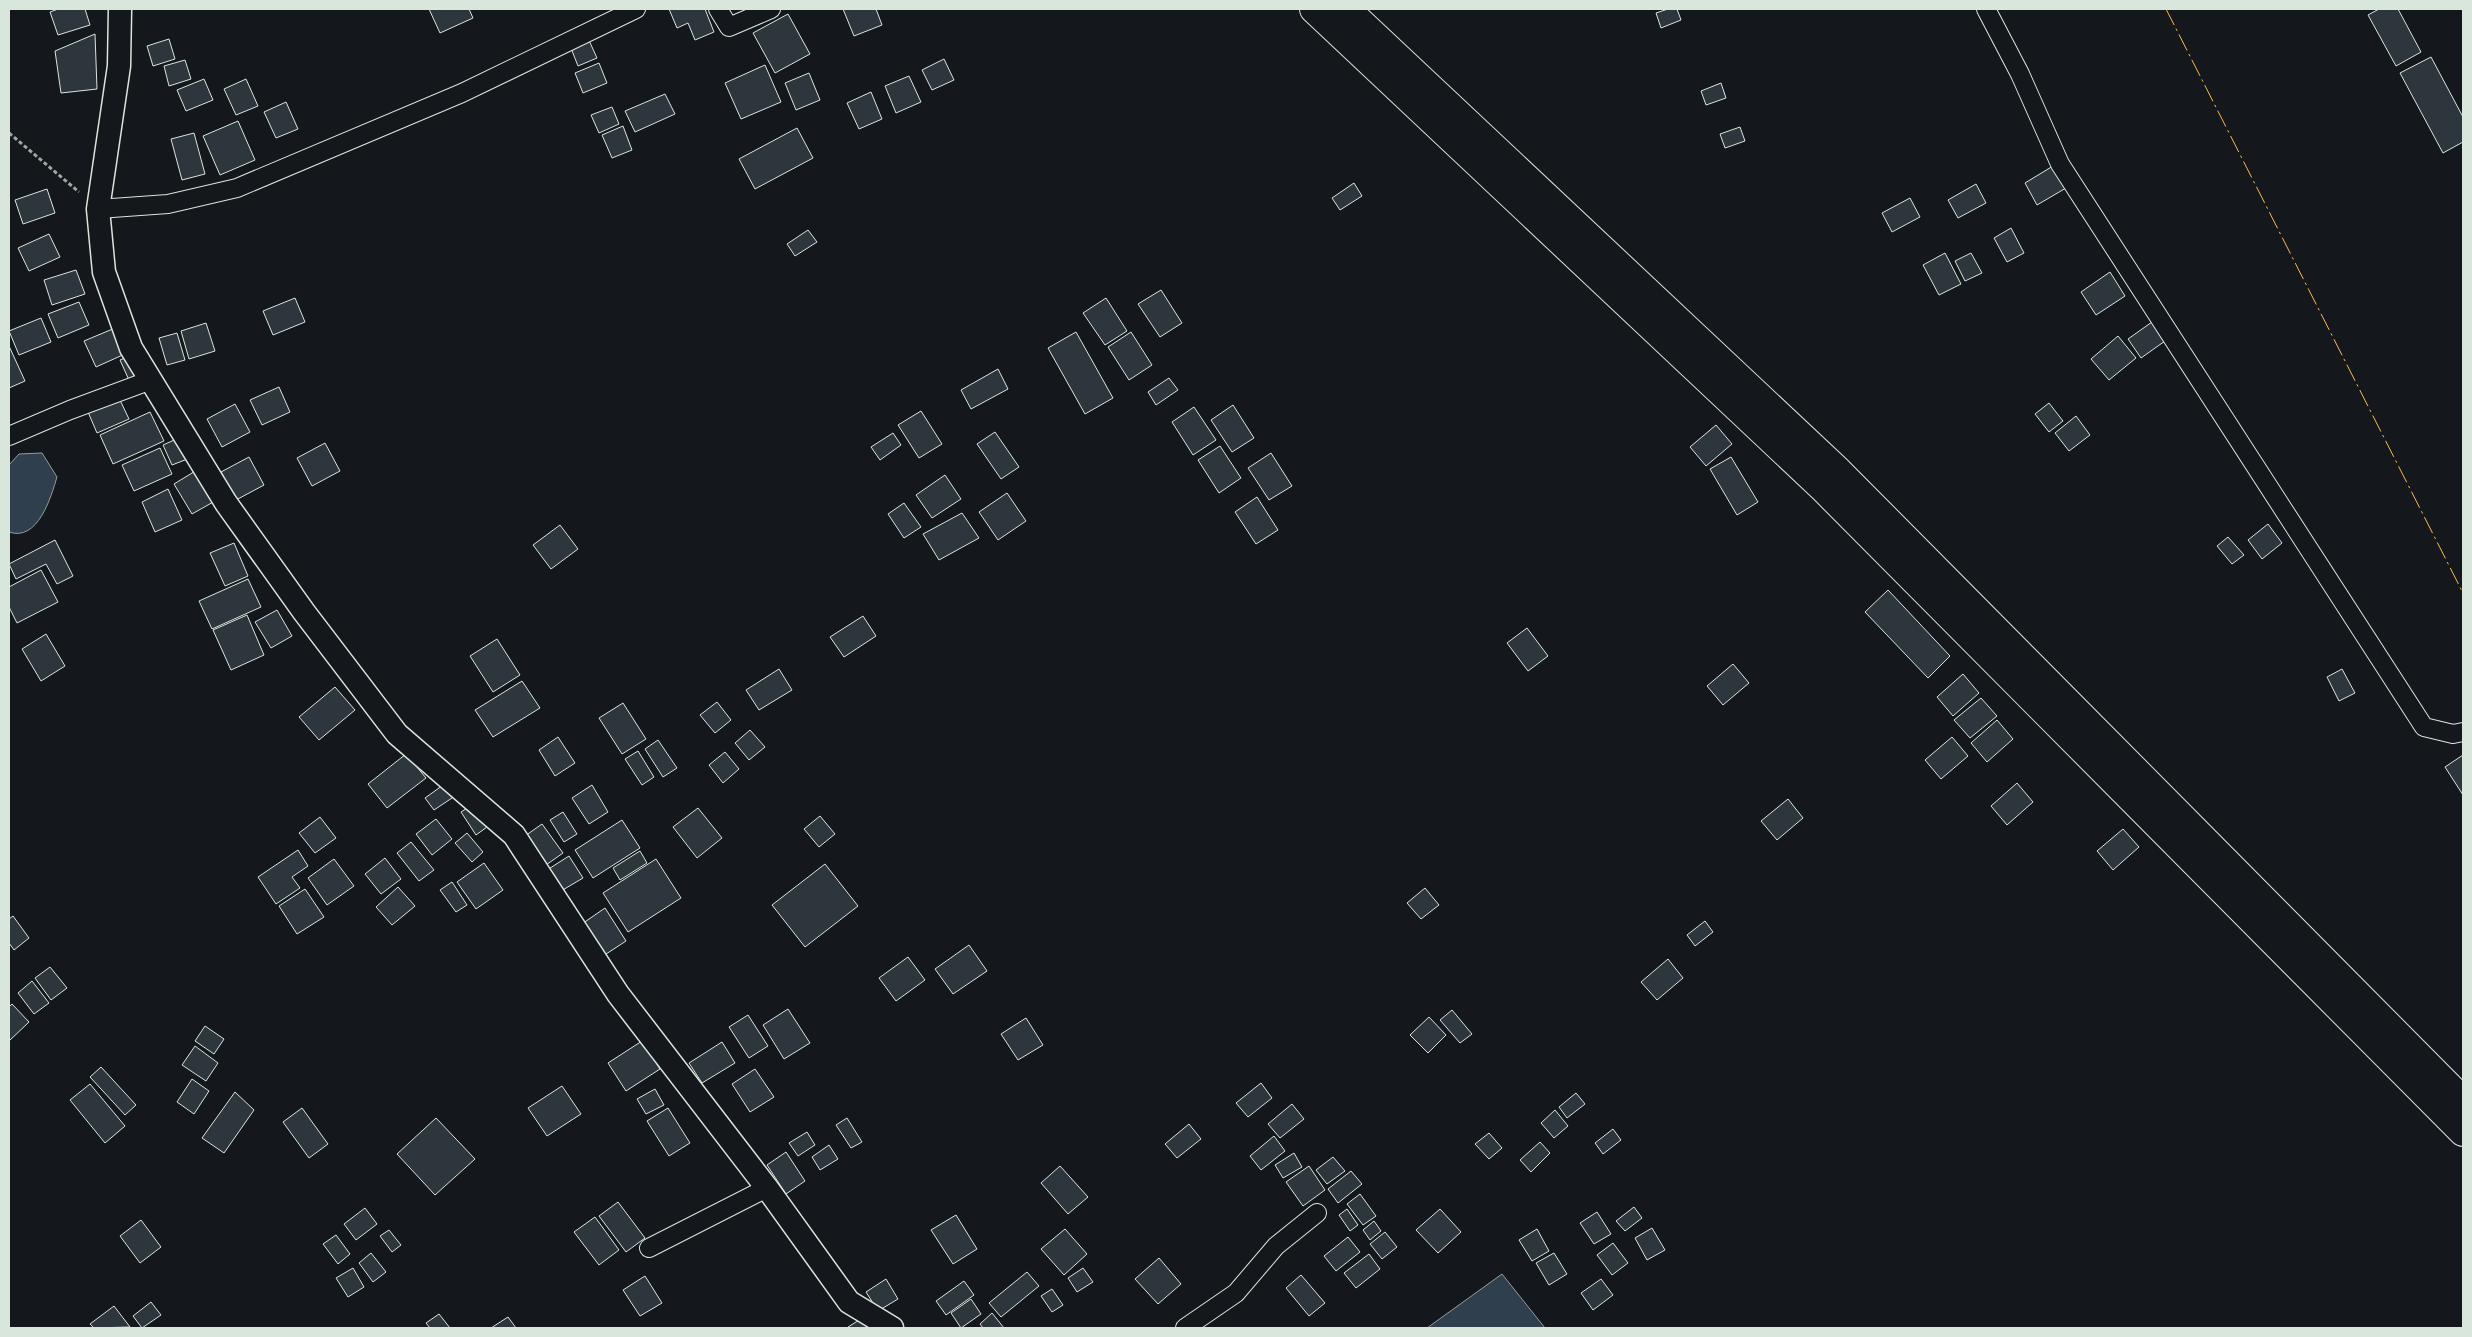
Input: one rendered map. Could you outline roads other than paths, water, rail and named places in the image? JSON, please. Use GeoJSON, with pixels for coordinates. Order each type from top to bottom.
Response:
{"type":"FeatureCollection","features":[{"type":"Feature","properties":{"kind":"main road"},"geometry":{"type":"LineString","coordinates":[[1314,9],[1822,487],[2463,1132]]}},
{"type":"Feature","properties":{"kind":"main road"},"geometry":{"type":"LineString","coordinates":[[1346,9],[1838,471],[2463,1101]]}},
{"type":"Feature","properties":{"kind":"street"},"geometry":{"type":"LineString","coordinates":[[120,9],[119,66],[98,209],[104,272],[131,348],[226,503],[397,734],[514,835],[618,994],[767,1188],[849,1302],[892,1328]]}},
{"type":"Feature","properties":{"kind":"street"},"geometry":{"type":"LineString","coordinates":[[98,209],[168,204],[237,188],[462,93],[636,9]]}},
{"type":"Feature","properties":{"kind":"street"},"geometry":{"type":"LineString","coordinates":[[718,9],[729,27],[771,9]]}},
{"type":"Feature","properties":{"kind":"street"},"geometry":{"type":"LineString","coordinates":[[1986,9],[2020,74],[2060,164],[2317,558],[2424,727],[2453,734],[2463,732]]}},
{"type":"Feature","properties":{"kind":"street"},"geometry":{"type":"LineString","coordinates":[[9,436],[70,410],[151,380]]}},
{"type":"Feature","properties":{"kind":"street"},"geometry":{"type":"LineString","coordinates":[[649,1248],[767,1188]]}},
{"type":"Feature","properties":{"kind":"street"},"geometry":{"type":"LineString","coordinates":[[1185,1328],[1236,1293],[1276,1246],[1317,1213]]}},
{"type":"Feature","properties":{"kind":"water"},"geometry":{"type":"Polygon","coordinates":[[[42,453],[57,477],[47,506],[42,516],[28,530],[19,533],[9,532],[9,465],[19,454],[42,453]]]}},
{"type":"Feature","properties":{"kind":"water"},"geometry":{"type":"Polygon","coordinates":[[[1502,1274],[1545,1328],[1427,1328],[1502,1274]]]}}]}
